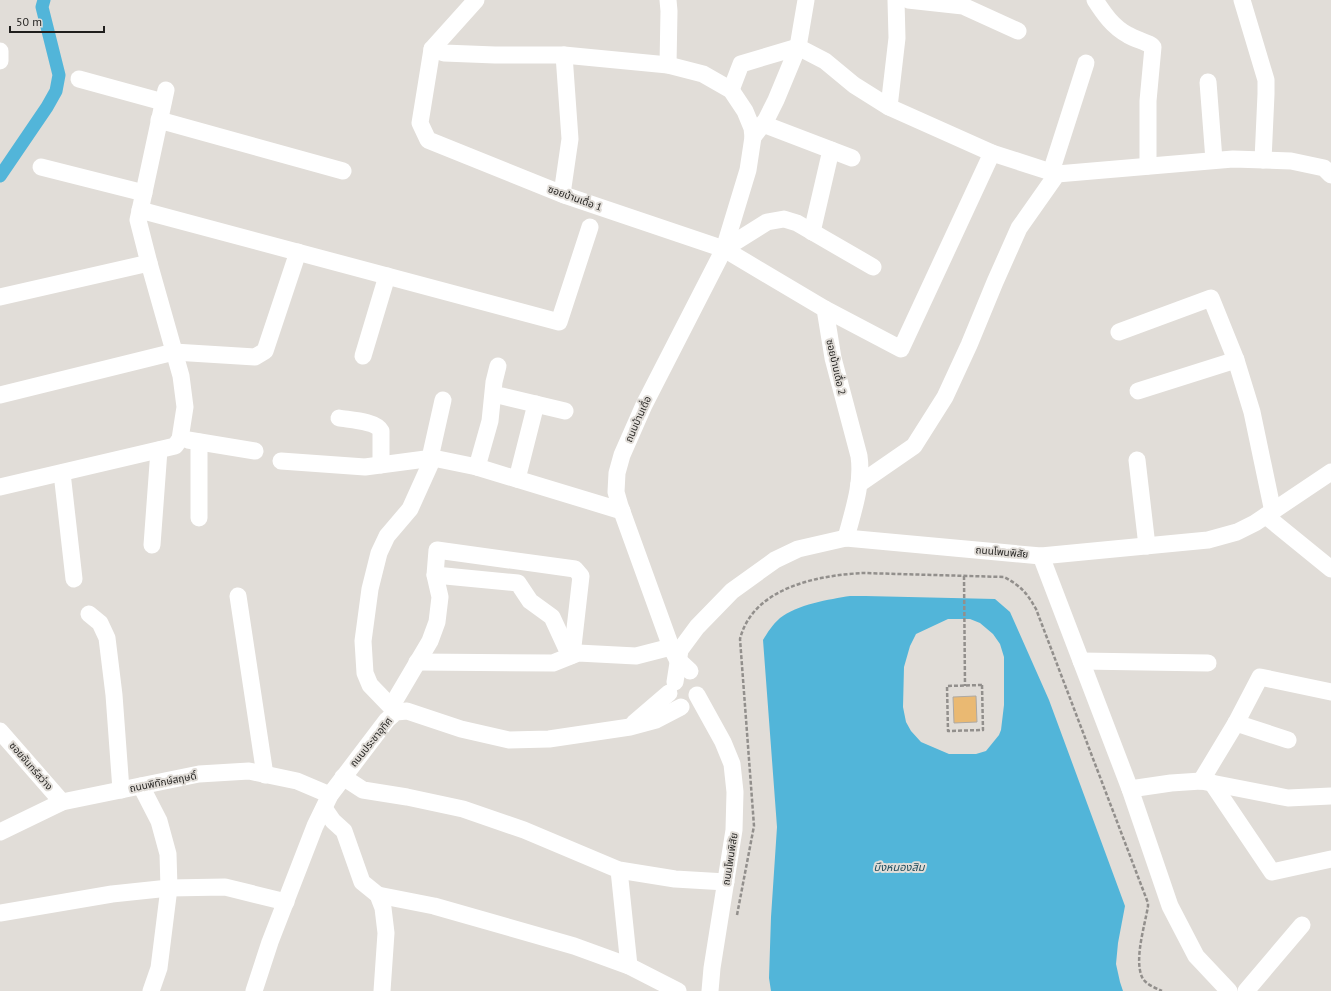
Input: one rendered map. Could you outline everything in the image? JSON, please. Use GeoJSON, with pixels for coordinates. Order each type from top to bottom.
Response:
{"type":"FeatureCollection","features":[{"type":"Feature","properties":{"kind":"street"},"geometry":{"type":"LineString","coordinates":[[476,0],[432,49],[444,53],[564,55],[668,65],[703,74],[731,90],[745,112],[752,128],[758,131],[831,150],[852,158]]}},
{"type":"Feature","properties":{"kind":"street"},"geometry":{"type":"LineString","coordinates":[[668,0],[668,65]]}},
{"type":"Feature","properties":{"kind":"street"},"geometry":{"type":"LineString","coordinates":[[758,131],[776,100],[798,47],[806,0]]}},
{"type":"Feature","properties":{"kind":"street"},"geometry":{"type":"LineString","coordinates":[[889,107],[897,38],[896,0]]}},
{"type":"Feature","properties":{"kind":"street"},"geometry":{"type":"LineString","coordinates":[[908,0],[964,6],[1018,31]]}},
{"type":"Feature","properties":{"kind":"street"},"geometry":{"type":"LineString","coordinates":[[1095,0],[1115,27],[1153,47],[1148,101],[1148,166]]}},
{"type":"Feature","properties":{"kind":"street"},"geometry":{"type":"LineString","coordinates":[[1242,0],[1266,80],[1263,160]]}},
{"type":"Feature","properties":{"kind":"street"},"geometry":{"type":"LineString","coordinates":[[731,90],[741,64],[798,47],[825,61],[854,85],[889,107],[992,153],[1054,173],[1233,159],[1291,161],[1324,168],[1331,174]]}},
{"type":"Feature","properties":{"kind":"street","name":"ซอยบ้านเดื่อ 1"},"geometry":{"type":"LineString","coordinates":[[432,49],[420,123],[428,140],[562,194],[724,249]]}},
{"type":"Feature","properties":{"kind":"street"},"geometry":{"type":"LineString","coordinates":[[0,51],[0,61]]}},
{"type":"Feature","properties":{"kind":"street"},"geometry":{"type":"LineString","coordinates":[[562,194],[570,139],[564,55]]}},
{"type":"Feature","properties":{"kind":"street"},"geometry":{"type":"LineString","coordinates":[[859,484],[914,446],[948,390],[970,345],[995,282],[1019,228],[1054,173],[1086,63]]}},
{"type":"Feature","properties":{"kind":"street"},"geometry":{"type":"LineString","coordinates":[[0,487],[175,446],[180,439],[185,407],[181,376],[138,220],[164,96],[79,79]]}},
{"type":"Feature","properties":{"kind":"street"},"geometry":{"type":"LineString","coordinates":[[1208,82],[1214,160]]}},
{"type":"Feature","properties":{"kind":"street"},"geometry":{"type":"LineString","coordinates":[[159,120],[343,171]]}},
{"type":"Feature","properties":{"kind":"street","name":"ถนนบ้านเดื่อ"},"geometry":{"type":"LineString","coordinates":[[674,653],[622,511],[616,492],[617,473],[622,455],[644,405],[724,249],[758,131]]}},
{"type":"Feature","properties":{"kind":"street"},"geometry":{"type":"LineString","coordinates":[[812,232],[831,150]]}},
{"type":"Feature","properties":{"kind":"street"},"geometry":{"type":"LineString","coordinates":[[873,267],[797,223],[784,219],[767,222],[724,249],[825,309],[901,349],[992,153]]}},
{"type":"Feature","properties":{"kind":"street"},"geometry":{"type":"LineString","coordinates":[[41,166],[144,193]]}},
{"type":"Feature","properties":{"kind":"street"},"geometry":{"type":"LineString","coordinates":[[140,210],[559,322],[590,227]]}},
{"type":"Feature","properties":{"kind":"street"},"geometry":{"type":"LineString","coordinates":[[0,394],[174,352],[255,357],[265,351],[298,252]]}},
{"type":"Feature","properties":{"kind":"street"},"geometry":{"type":"LineString","coordinates":[[0,297],[149,263]]}},
{"type":"Feature","properties":{"kind":"street"},"geometry":{"type":"LineString","coordinates":[[363,356],[387,276]]}},
{"type":"Feature","properties":{"kind":"street"},"geometry":{"type":"LineString","coordinates":[[1119,332],[1211,298],[1236,360],[1252,412],[1269,514],[1331,569]]}},
{"type":"Feature","properties":{"kind":"street","name":"ซอยบ้านเดื่อ 2"},"geometry":{"type":"LineString","coordinates":[[825,309],[833,358],[859,456],[860,466],[859,484],[846,538]]}},
{"type":"Feature","properties":{"kind":"street"},"geometry":{"type":"LineString","coordinates":[[1138,391],[1236,360]]}},
{"type":"Feature","properties":{"kind":"street"},"geometry":{"type":"LineString","coordinates":[[477,467],[490,421],[494,382],[498,366]]}},
{"type":"Feature","properties":{"kind":"street"},"geometry":{"type":"LineString","coordinates":[[502,396],[565,411]]}},
{"type":"Feature","properties":{"kind":"street"},"geometry":{"type":"LineString","coordinates":[[443,400],[432,458],[410,509],[387,536],[379,553],[370,589],[363,641],[366,673],[370,685],[393,710],[417,662],[430,641],[437,622],[440,597],[435,575],[437,550],[575,568],[581,576],[571,656]]}},
{"type":"Feature","properties":{"kind":"street"},"geometry":{"type":"LineString","coordinates":[[517,479],[536,404]]}},
{"type":"Feature","properties":{"kind":"street"},"geometry":{"type":"LineString","coordinates":[[339,418],[371,424],[380,428],[381,465]]}},
{"type":"Feature","properties":{"kind":"street"},"geometry":{"type":"LineString","coordinates":[[180,439],[255,451]]}},
{"type":"Feature","properties":{"kind":"street"},"geometry":{"type":"LineString","coordinates":[[199,442],[199,518]]}},
{"type":"Feature","properties":{"kind":"street"},"geometry":{"type":"LineString","coordinates":[[152,545],[159,450]]}},
{"type":"Feature","properties":{"kind":"street"},"geometry":{"type":"LineString","coordinates":[[281,461],[366,467],[432,458],[477,467],[622,511]]}},
{"type":"Feature","properties":{"kind":"street"},"geometry":{"type":"LineString","coordinates":[[1136,460],[1147,546]]}},
{"type":"Feature","properties":{"kind":"street","name":"ถนนโพนพิสัย"},"geometry":{"type":"LineString","coordinates":[[674,653],[680,650],[701,622],[732,591],[775,560],[798,549],[846,538],[1041,556],[1208,540],[1237,532],[1255,524],[1331,472]]}},
{"type":"Feature","properties":{"kind":"street"},"geometry":{"type":"LineString","coordinates":[[62,473],[74,579]]}},
{"type":"Feature","properties":{"kind":"street"},"geometry":{"type":"LineString","coordinates":[[1041,556],[1130,789],[1170,906],[1196,956],[1229,991]]}},
{"type":"Feature","properties":{"kind":"street"},"geometry":{"type":"LineString","coordinates":[[435,575],[518,583],[530,601],[552,617],[571,656]]}},
{"type":"Feature","properties":{"kind":"street"},"geometry":{"type":"LineString","coordinates":[[238,596],[265,774]]}},
{"type":"Feature","properties":{"kind":"street"},"geometry":{"type":"LineString","coordinates":[[89,614],[100,623],[107,638],[114,695],[121,790]]}},
{"type":"Feature","properties":{"kind":"street"},"geometry":{"type":"LineString","coordinates":[[684,691],[688,639]]}},
{"type":"Feature","properties":{"kind":"street"},"geometry":{"type":"LineString","coordinates":[[417,662],[553,663],[578,653],[586,652],[636,656],[674,653],[684,691]]}},
{"type":"Feature","properties":{"kind":"street"},"geometry":{"type":"LineString","coordinates":[[1080,661],[1208,663]]}},
{"type":"Feature","properties":{"kind":"street"},"geometry":{"type":"LineString","coordinates":[[1207,782],[1260,677],[1331,692]]}},
{"type":"Feature","properties":{"kind":"street","name":"ถนนโพนพิสัย"},"geometry":{"type":"LineString","coordinates":[[684,691],[716,728],[732,764],[735,792],[734,830],[712,968],[710,991]]}},
{"type":"Feature","properties":{"kind":"street","name":"ถนนประชาอุทิศ"},"geometry":{"type":"LineString","coordinates":[[254,991],[270,942],[315,826],[327,802],[343,777],[393,710],[407,711],[461,729],[509,740],[549,739],[630,727],[656,720],[684,691]]}},
{"type":"Feature","properties":{"kind":"street"},"geometry":{"type":"LineString","coordinates":[[1236,723],[1288,740]]}},
{"type":"Feature","properties":{"kind":"street","name":"ซอยจันทร์สว่าง"},"geometry":{"type":"LineString","coordinates":[[0,731],[62,802]]}},
{"type":"Feature","properties":{"kind":"street","name":"ถนนพิทักษ์สฤษดิ์"},"geometry":{"type":"LineString","coordinates":[[0,832],[62,802],[199,774],[249,771],[297,781],[327,802]]}},
{"type":"Feature","properties":{"kind":"street"},"geometry":{"type":"LineString","coordinates":[[343,777],[363,790],[407,797],[463,809],[524,830],[619,870],[675,879],[726,882]]}},
{"type":"Feature","properties":{"kind":"street"},"geometry":{"type":"LineString","coordinates":[[1130,789],[1171,783],[1207,782],[1288,798],[1331,796]]}},
{"type":"Feature","properties":{"kind":"street"},"geometry":{"type":"LineString","coordinates":[[1207,782],[1272,872],[1331,859]]}},
{"type":"Feature","properties":{"kind":"street"},"geometry":{"type":"LineString","coordinates":[[141,786],[159,821],[168,854],[169,888],[159,968],[151,991]]}},
{"type":"Feature","properties":{"kind":"street"},"geometry":{"type":"LineString","coordinates":[[327,802],[333,821],[344,831],[362,882],[378,895],[434,906],[574,946],[629,966],[678,991]]}},
{"type":"Feature","properties":{"kind":"street"},"geometry":{"type":"LineString","coordinates":[[619,870],[629,966]]}},
{"type":"Feature","properties":{"kind":"street"},"geometry":{"type":"LineString","coordinates":[[0,913],[112,894],[169,888],[225,887],[286,902]]}},
{"type":"Feature","properties":{"kind":"street"},"geometry":{"type":"LineString","coordinates":[[378,895],[383,908],[386,933],[382,991]]}},
{"type":"Feature","properties":{"kind":"street"},"geometry":{"type":"LineString","coordinates":[[1246,991],[1302,926]]}},
{"type":"Feature","properties":{"kind":"path"},"geometry":{"type":"LineString","coordinates":[[736,916],[754,826],[740,638],[742,631],[758,606],[791,587],[822,578],[864,573],[1004,577],[1015,583],[1028,595],[1036,609],[1148,903],[1140,946],[1139,963],[1141,976],[1143,979],[1162,991]]}},
{"type":"Feature","properties":{"kind":"path"},"geometry":{"type":"LineString","coordinates":[[964,576],[965,686]]}},
{"type":"Feature","properties":{"kind":"path"},"geometry":{"type":"LineString","coordinates":[[982,685],[983,730],[948,731],[947,686],[965,686],[982,685]]}},
{"type":"Feature","properties":{"kind":"water","name":"บึงหนองสิม"},"geometry":{"type":"Polygon","coordinates":[[[850,596],[995,599],[1010,612],[1049,700],[1125,906],[1118,943],[1116,964],[1123,991],[771,991],[769,978],[771,917],[777,827],[763,640],[775,623],[787,613],[814,603],[850,596]],[[948,619],[916,634],[910,646],[904,667],[903,707],[906,722],[911,731],[921,742],[949,754],[976,754],[986,751],[999,735],[1001,730],[1004,705],[1004,657],[1000,644],[993,634],[980,623],[970,619],[948,619]]]}},
{"type":"Feature","properties":{"kind":"building"},"geometry":{"type":"Polygon","coordinates":[[[976,696],[977,722],[954,723],[953,697],[976,696]]]}},
{"type":"Feature","properties":{"kind":"waterway"},"geometry":{"type":"LineString","coordinates":[[0,176],[47,107],[56,91],[59,75],[42,7],[44,0]]}}]}
